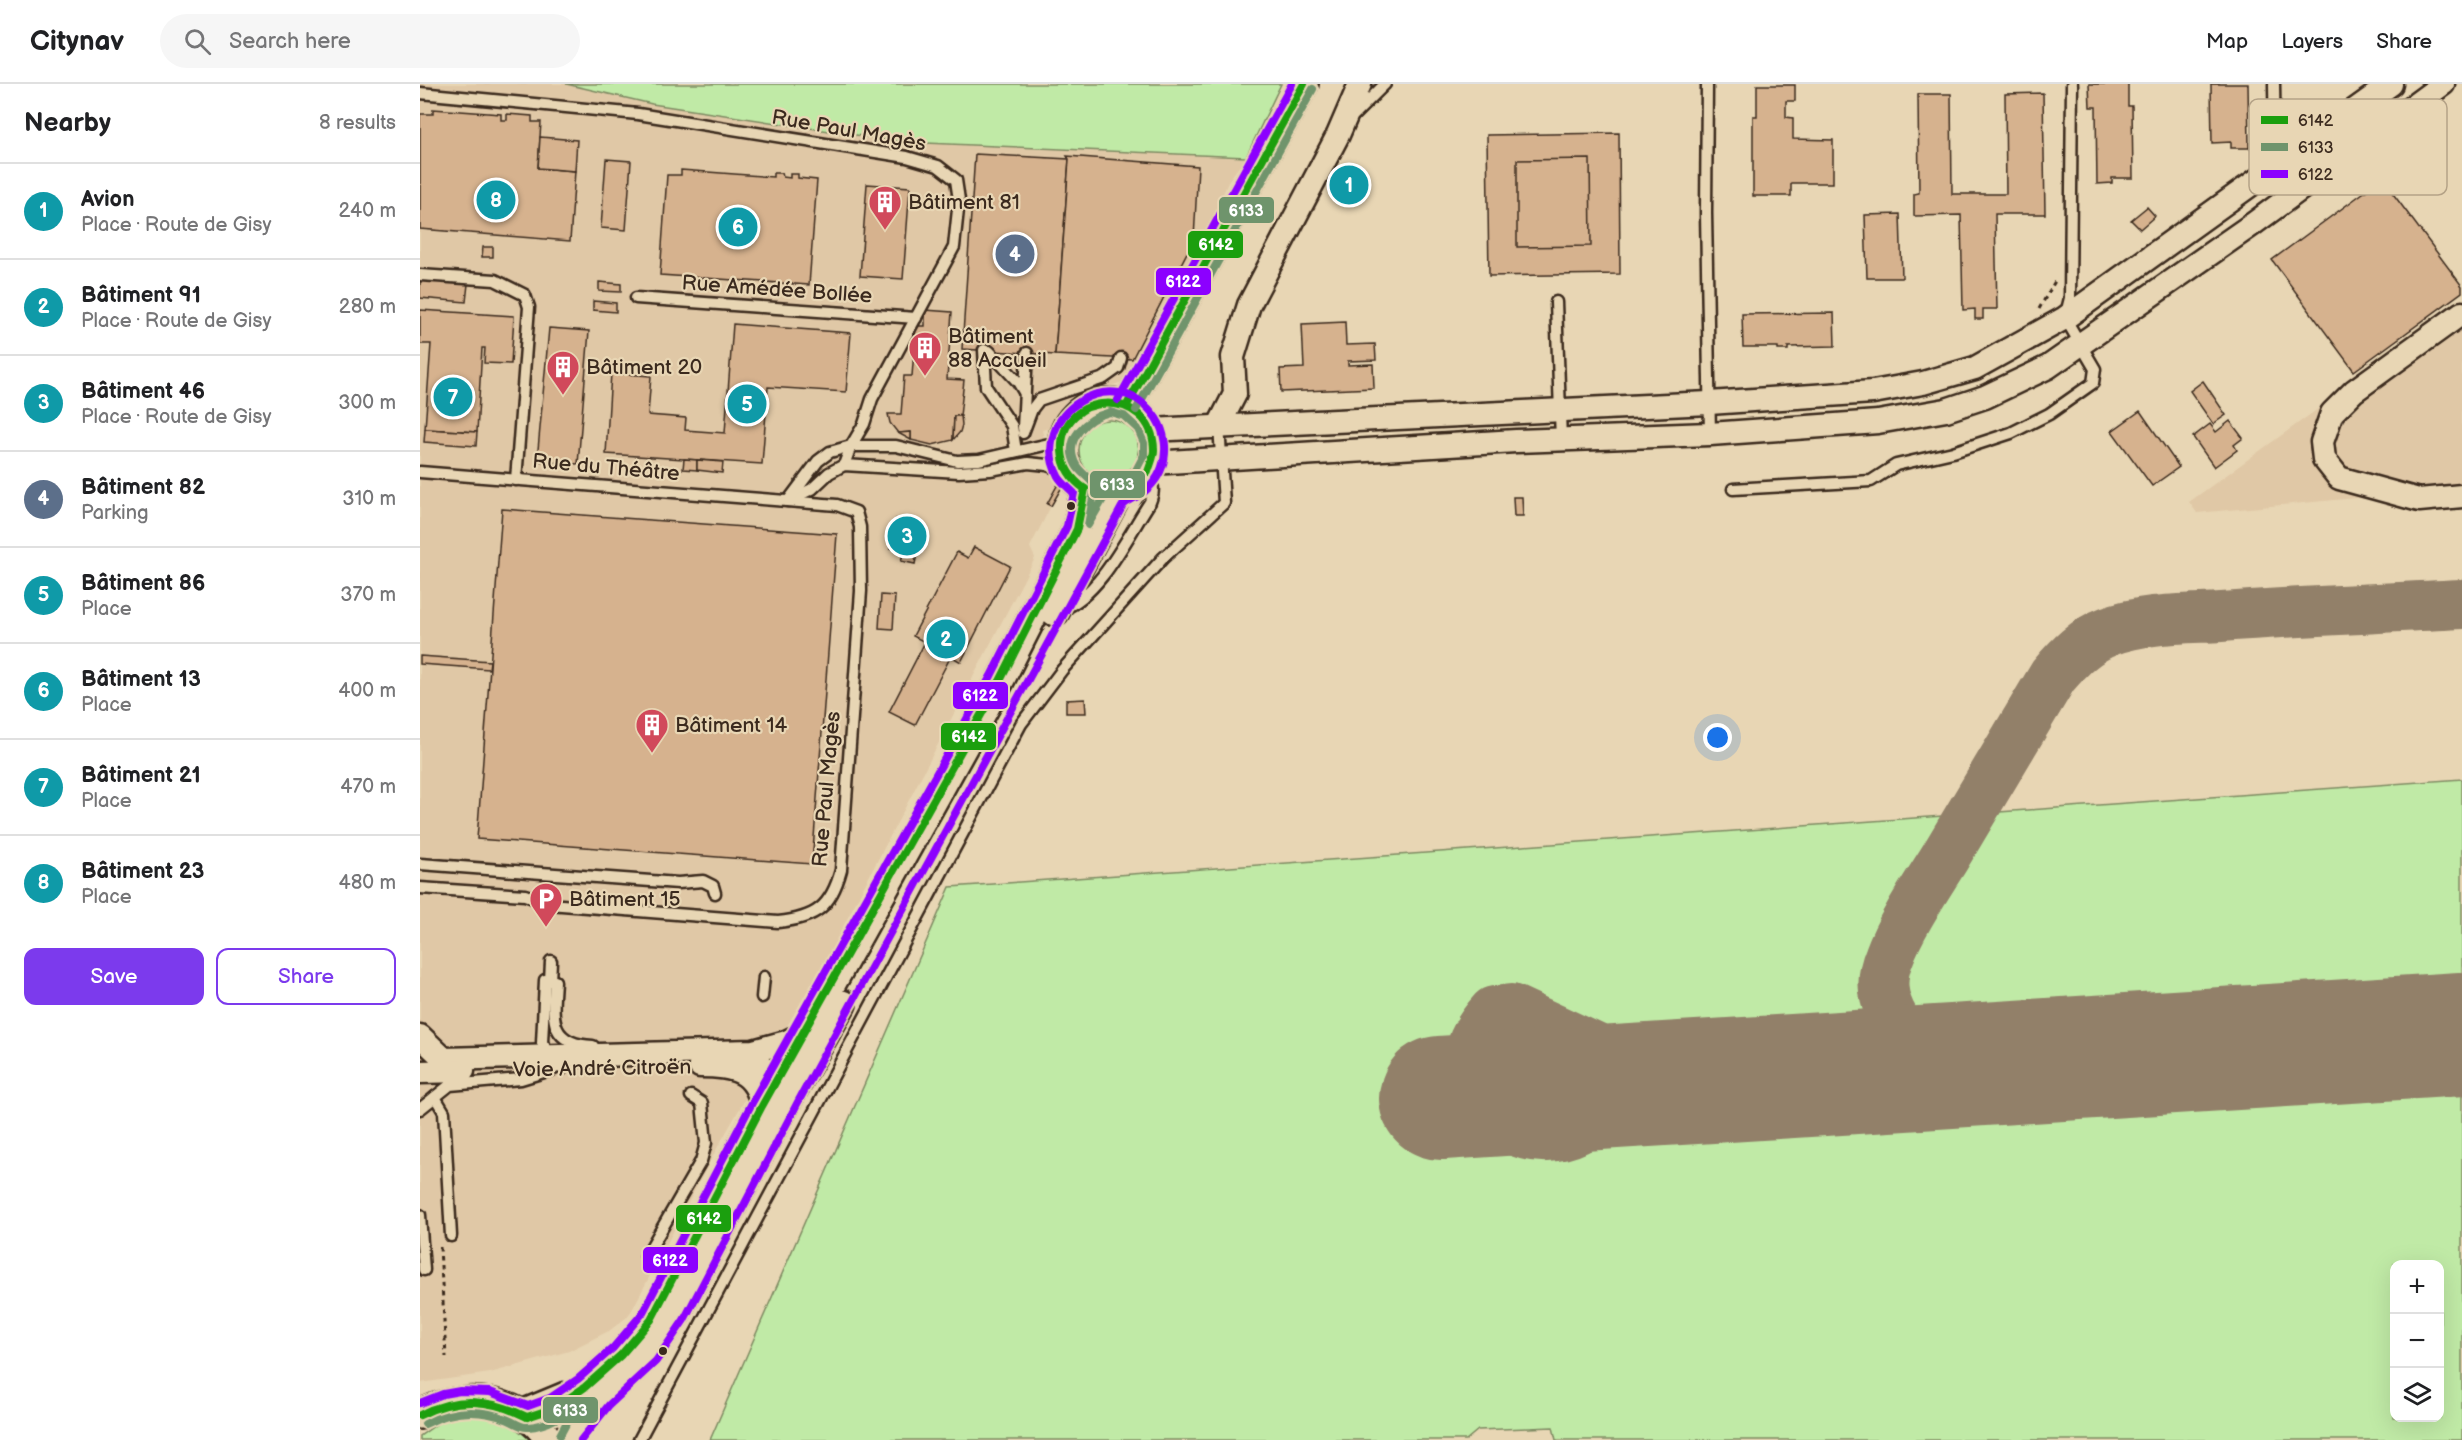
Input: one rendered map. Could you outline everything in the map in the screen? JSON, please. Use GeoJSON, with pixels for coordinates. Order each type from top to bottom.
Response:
{"type":"FeatureCollection","features":[{"type":"Feature","properties":{"kind":"street"},"geometry":{"type":"LineString","coordinates":[[1127,405],[1304,84]]}},
{"type":"Feature","properties":{"kind":"street"},"geometry":{"type":"LineString","coordinates":[[1218,425],[1235,394],[1233,357],[1249,305],[1338,135],[1360,84]]}},
{"type":"Feature","properties":{"kind":"street"},"geometry":{"type":"LineString","coordinates":[[2370,99],[2391,84]]}},
{"type":"Feature","properties":{"kind":"street"},"geometry":{"type":"LineString","coordinates":[[2424,99],[2444,84]]}},
{"type":"Feature","properties":{"kind":"street"},"geometry":{"type":"LineString","coordinates":[[1151,430],[1708,403],[1873,392],[1923,383],[1975,368],[2066,318],[2249,186]]}},
{"type":"Feature","properties":{"kind":"street"},"geometry":{"type":"LineString","coordinates":[[1150,468],[1222,459],[1710,434],[1878,422],[1946,410],[2019,382],[2048,367],[2292,195]]}},
{"type":"Feature","properties":{"kind":"street"},"geometry":{"type":"LineString","coordinates":[[2462,313],[2354,391],[2332,413],[2322,442],[2324,459],[2339,478],[2418,500],[2462,496]]}},
{"type":"Feature","properties":{"kind":"street"},"geometry":{"type":"LineString","coordinates":[[1114,402],[1127,405],[1138,413],[1151,430],[1154,441],[1150,468],[1133,488],[1118,494],[1096,493],[1077,482],[1063,460],[1062,441],[1065,430],[1073,418],[1085,408],[1099,403],[1114,402]]}},
{"type":"Feature","properties":{"kind":"street"},"geometry":{"type":"LineString","coordinates":[[569,1440],[575,1428],[601,1398],[648,1354],[675,1315],[794,1038],[1000,681],[1077,529],[1077,482]]}},
{"type":"Feature","properties":{"kind":"street"},"geometry":{"type":"LineString","coordinates":[[520,1413],[555,1408],[585,1387],[637,1338],[651,1320],[769,1094],[1055,613],[1118,494]]}},
{"type":"Feature","properties":{"kind":"street"},"geometry":{"type":"LineString","coordinates":[[420,1036],[444,1059],[556,1065],[742,1052],[794,1038]]}},
{"type":"Feature","properties":{"kind":"street"},"geometry":{"type":"LineString","coordinates":[[742,1052],[769,1094]]}},
{"type":"Feature","properties":{"kind":"street","name":"Voie André Citroën"},"geometry":{"type":"LineString","coordinates":[[420,1071],[556,1065],[723,1066],[742,1072],[769,1094]]}},
{"type":"Feature","properties":{"kind":"street"},"geometry":{"type":"LineString","coordinates":[[426,1410],[462,1400],[488,1401],[520,1413],[549,1440]]}},
{"type":"Feature","properties":{"kind":"lane"},"geometry":{"type":"LineString","coordinates":[[1338,135],[1358,110],[1385,84]]}},
{"type":"Feature","properties":{"kind":"lane"},"geometry":{"type":"LineString","coordinates":[[1707,84],[1706,213],[1710,434]]}},
{"type":"Feature","properties":{"kind":"lane"},"geometry":{"type":"LineString","coordinates":[[1733,489],[1870,482],[1896,465],[1953,452],[2012,433],[2049,414],[2093,384],[2095,369],[2066,318],[2070,298],[2072,84]]}},
{"type":"Feature","properties":{"kind":"lane"},"geometry":{"type":"LineString","coordinates":[[2274,84],[2274,99]]}},
{"type":"Feature","properties":{"kind":"lane","name":"Rue Paul Magès"},"geometry":{"type":"LineString","coordinates":[[420,93],[638,114],[907,157],[938,166],[956,180],[959,200],[954,247],[872,399],[864,424],[851,446],[844,465]]}},
{"type":"Feature","properties":{"kind":"lane"},"geometry":{"type":"LineString","coordinates":[[420,275],[495,280],[525,294],[529,307],[516,480]]}},
{"type":"Feature","properties":{"kind":"lane","name":"Rue Amédée Bollée"},"geometry":{"type":"LineString","coordinates":[[636,298],[916,318]]}},
{"type":"Feature","properties":{"kind":"lane"},"geometry":{"type":"LineString","coordinates":[[1556,302],[1561,440]]}},
{"type":"Feature","properties":{"kind":"lane"},"geometry":{"type":"LineString","coordinates":[[1024,392],[1018,382],[986,350],[986,387],[1012,426],[1028,464]]}},
{"type":"Feature","properties":{"kind":"lane"},"geometry":{"type":"LineString","coordinates":[[1021,450],[1027,353]]}},
{"type":"Feature","properties":{"kind":"lane"},"geometry":{"type":"LineString","coordinates":[[1023,433],[1039,400],[1104,378],[1118,368],[1121,358]]}},
{"type":"Feature","properties":{"kind":"lane"},"geometry":{"type":"LineString","coordinates":[[639,1440],[1021,723],[1062,670],[1162,558],[1224,503],[1218,425]]}},
{"type":"Feature","properties":{"kind":"lane"},"geometry":{"type":"LineString","coordinates":[[788,501],[818,461],[830,452],[851,446],[896,446],[957,461],[979,460],[1062,441]]}},
{"type":"Feature","properties":{"kind":"lane"},"geometry":{"type":"LineString","coordinates":[[788,501],[812,489],[844,465],[959,472],[1028,464],[1047,465],[1077,482]]}},
{"type":"Feature","properties":{"kind":"lane"},"geometry":{"type":"LineString","coordinates":[[1055,613],[1078,601],[1101,578],[1150,502],[1154,493],[1150,468]]}},
{"type":"Feature","properties":{"kind":"lane","name":"Rue du Théâtre"},"geometry":{"type":"LineString","coordinates":[[420,472],[788,501]]}},
{"type":"Feature","properties":{"kind":"lane","name":"Rue Paul Magès"},"geometry":{"type":"LineString","coordinates":[[420,888],[525,895],[549,904],[778,922],[802,919],[816,912],[828,902],[836,888],[841,870],[861,591],[860,527],[856,512],[837,505],[788,501]]}},
{"type":"Feature","properties":{"kind":"lane"},"geometry":{"type":"LineString","coordinates":[[420,864],[678,883],[703,881],[713,886],[715,893]]}},
{"type":"Feature","properties":{"kind":"lane"},"geometry":{"type":"LineString","coordinates":[[420,1109],[450,1085],[521,1079],[556,1065],[542,1043],[541,1033],[551,961]]}},
{"type":"Feature","properties":{"kind":"lane"},"geometry":{"type":"LineString","coordinates":[[762,997],[764,977]]}},
{"type":"Feature","properties":{"kind":"lane"},"geometry":{"type":"LineString","coordinates":[[550,981],[553,1022],[557,1032],[572,1043],[590,1046],[669,1042],[703,1043],[726,1046],[742,1052]]}},
{"type":"Feature","properties":{"kind":"lane"},"geometry":{"type":"LineString","coordinates":[[646,1256],[701,1161],[706,1143],[702,1103],[691,1096]]}},
{"type":"Feature","properties":{"kind":"lane"},"geometry":{"type":"LineString","coordinates":[[435,1097],[444,1112],[452,1236]]}},
{"type":"Feature","properties":{"kind":"lane"},"geometry":{"type":"LineString","coordinates":[[420,1215],[424,1270]]}},
{"type":"Feature","properties":{"kind":"path"},"geometry":{"type":"LineString","coordinates":[[2035,316],[2058,275],[2070,273]]}},
{"type":"Feature","properties":{"kind":"shaded area"},"geometry":{"type":"Polygon","coordinates":[[[420,84],[566,84],[652,104],[902,142],[1246,157],[1229,180],[1196,256],[1122,382],[1077,398],[1062,407],[1049,428],[1042,430],[1053,480],[1058,484],[1047,503],[1051,506],[1030,547],[1035,558],[833,946],[716,1150],[632,1310],[609,1331],[569,1351],[490,1373],[420,1383],[420,84]]]}},
{"type":"Feature","properties":{"kind":"shaded area"},"geometry":{"type":"Polygon","coordinates":[[[2462,305],[2462,488],[2197,513],[2189,502],[2462,305]]]}},
{"type":"Feature","properties":{"kind":"green space"},"geometry":{"type":"Polygon","coordinates":[[[566,84],[1281,84],[1246,157],[902,142],[652,104],[566,84]]]}},
{"type":"Feature","properties":{"kind":"green space"},"geometry":{"type":"Polygon","coordinates":[[[1109,420],[1126,425],[1134,433],[1139,450],[1134,467],[1126,475],[1109,480],[1092,475],[1084,467],[1079,450],[1084,433],[1092,425],[1109,420]]]}},
{"type":"Feature","properties":{"kind":"green space"},"geometry":{"type":"Polygon","coordinates":[[[2462,779],[2462,1440],[1556,1440],[1553,1427],[1478,1430],[1466,1440],[710,1440],[950,887],[2462,779]]]}},
{"type":"Feature","properties":{"kind":"green space"},"geometry":{"type":"Polygon","coordinates":[[[469,1415],[502,1422],[530,1440],[420,1440],[420,1436],[440,1422],[469,1415]]]}},
{"type":"Feature","properties":{"kind":"building"},"geometry":{"type":"Polygon","coordinates":[[[2089,84],[2128,84],[2128,106],[2132,106],[2133,178],[2112,178],[2112,183],[2097,184],[2096,107],[2090,107],[2089,84]]]}},
{"type":"Feature","properties":{"kind":"building"},"geometry":{"type":"Polygon","coordinates":[[[2211,84],[2248,84],[2249,148],[2231,148],[2231,142],[2212,143],[2211,84]]]}},
{"type":"Feature","properties":{"kind":"building"},"geometry":{"type":"Polygon","coordinates":[[[1757,85],[1795,85],[1795,101],[1786,101],[1786,117],[1793,118],[1793,139],[1833,140],[1833,183],[1791,183],[1791,196],[1753,196],[1753,116],[1757,116],[1757,85]]]}},
{"type":"Feature","properties":{"kind":"building"},"geometry":{"type":"Polygon","coordinates":[[[2043,93],[2045,214],[1995,214],[1997,309],[1983,309],[1983,319],[1975,319],[1975,309],[1963,310],[1961,215],[1914,216],[1914,194],[1919,193],[1918,94],[1951,94],[1952,194],[2006,194],[2005,94],[2043,93]]]}},
{"type":"Feature","properties":{"kind":"building"},"geometry":{"type":"Polygon","coordinates":[[[433,109],[501,114],[501,120],[507,120],[507,114],[532,116],[532,122],[541,122],[538,168],[575,171],[570,241],[420,229],[420,114],[433,114],[433,109]]]}},
{"type":"Feature","properties":{"kind":"building"},"geometry":{"type":"Polygon","coordinates":[[[1619,133],[1620,274],[1489,276],[1487,135],[1619,133]]]}},
{"type":"Feature","properties":{"kind":"building"},"geometry":{"type":"Polygon","coordinates":[[[540,137],[577,140],[575,171],[538,168],[540,137]]]}},
{"type":"Feature","properties":{"kind":"building"},"geometry":{"type":"Polygon","coordinates":[[[975,154],[1069,159],[1055,355],[962,349],[975,154]]]}},
{"type":"Feature","properties":{"kind":"building"},"geometry":{"type":"Polygon","coordinates":[[[1067,156],[1198,166],[1194,239],[1132,359],[1055,355],[1069,159],[1067,156]]]}},
{"type":"Feature","properties":{"kind":"building"},"geometry":{"type":"Polygon","coordinates":[[[606,159],[631,161],[626,230],[601,228],[606,159]]]}},
{"type":"Feature","properties":{"kind":"building"},"geometry":{"type":"Polygon","coordinates":[[[1590,159],[1591,246],[1517,247],[1517,160],[1590,159]]]}},
{"type":"Feature","properties":{"kind":"building"},"geometry":{"type":"Polygon","coordinates":[[[681,170],[773,177],[773,173],[782,173],[783,177],[790,178],[790,174],[798,174],[798,178],[817,180],[809,285],[660,275],[667,175],[681,175],[681,170]]]}},
{"type":"Feature","properties":{"kind":"building","name":"Bâtiment 81"},"geometry":{"type":"Polygon","coordinates":[[[867,184],[910,187],[903,279],[860,276],[867,184]]]}},
{"type":"Feature","properties":{"kind":"building"},"geometry":{"type":"Polygon","coordinates":[[[2360,195],[2394,195],[2462,286],[2462,292],[2354,371],[2272,260],[2360,195]]]}},
{"type":"Feature","properties":{"kind":"building"},"geometry":{"type":"Polygon","coordinates":[[[2147,207],[2155,216],[2140,229],[2131,220],[2147,207]]]}},
{"type":"Feature","properties":{"kind":"building"},"geometry":{"type":"Polygon","coordinates":[[[1900,214],[1902,278],[1867,278],[1865,215],[1900,214]]]}},
{"type":"Feature","properties":{"kind":"building"},"geometry":{"type":"Polygon","coordinates":[[[483,247],[493,247],[493,257],[482,257],[483,247]]]}},
{"type":"Feature","properties":{"kind":"building"},"geometry":{"type":"Polygon","coordinates":[[[420,280],[468,284],[466,302],[420,298],[420,280]]]}},
{"type":"Feature","properties":{"kind":"building"},"geometry":{"type":"Polygon","coordinates":[[[599,282],[621,284],[621,292],[599,291],[599,282]]]}},
{"type":"Feature","properties":{"kind":"building"},"geometry":{"type":"Polygon","coordinates":[[[593,301],[616,303],[616,312],[593,310],[593,301]]]}},
{"type":"Feature","properties":{"kind":"building"},"geometry":{"type":"Polygon","coordinates":[[[420,310],[514,316],[511,364],[484,363],[485,348],[482,348],[477,432],[425,429],[431,344],[420,344],[420,310]]]}},
{"type":"Feature","properties":{"kind":"building","name":"Bâtiment 88 Accueil"},"geometry":{"type":"Polygon","coordinates":[[[925,310],[952,312],[947,379],[964,380],[960,416],[954,416],[953,440],[932,445],[911,440],[911,432],[898,433],[890,423],[888,414],[901,414],[904,376],[912,376],[916,326],[925,326],[925,310]]]}},
{"type":"Feature","properties":{"kind":"building"},"geometry":{"type":"Polygon","coordinates":[[[1834,313],[1835,346],[1788,347],[1788,350],[1778,350],[1778,347],[1743,347],[1742,314],[1834,313]]]}},
{"type":"Feature","properties":{"kind":"building"},"geometry":{"type":"Polygon","coordinates":[[[1345,322],[1346,345],[1375,344],[1376,360],[1348,361],[1348,365],[1373,364],[1374,388],[1281,392],[1280,369],[1304,368],[1302,324],[1345,322]]]}},
{"type":"Feature","properties":{"kind":"building"},"geometry":{"type":"Polygon","coordinates":[[[733,324],[851,333],[846,392],[768,387],[762,464],[606,454],[611,373],[651,376],[648,415],[686,418],[685,430],[725,433],[733,324]]]}},
{"type":"Feature","properties":{"kind":"building","name":"Bâtiment 20"},"geometry":{"type":"Polygon","coordinates":[[[549,328],[589,331],[578,464],[537,461],[549,328]]]}},
{"type":"Feature","properties":{"kind":"building"},"geometry":{"type":"Polygon","coordinates":[[[2203,381],[2226,415],[2213,424],[2190,391],[2203,381]]]}},
{"type":"Feature","properties":{"kind":"building"},"geometry":{"type":"Polygon","coordinates":[[[2140,411],[2179,467],[2152,486],[2112,431],[2140,411]]]}},
{"type":"Feature","properties":{"kind":"building"},"geometry":{"type":"Polygon","coordinates":[[[954,416],[961,416],[962,425],[960,432],[953,440],[954,416]]]}},
{"type":"Feature","properties":{"kind":"building"},"geometry":{"type":"Polygon","coordinates":[[[2230,421],[2243,438],[2234,445],[2237,450],[2214,467],[2193,437],[2210,424],[2216,432],[2230,421]]]}},
{"type":"Feature","properties":{"kind":"building"},"geometry":{"type":"Polygon","coordinates":[[[425,429],[477,432],[476,446],[424,442],[425,429]]]}},
{"type":"Feature","properties":{"kind":"building"},"geometry":{"type":"Polygon","coordinates":[[[911,432],[911,440],[898,433],[911,432]]]}},
{"type":"Feature","properties":{"kind":"building"},"geometry":{"type":"Polygon","coordinates":[[[684,459],[697,460],[697,470],[683,469],[684,459]]]}},
{"type":"Feature","properties":{"kind":"building"},"geometry":{"type":"Polygon","coordinates":[[[697,460],[723,462],[722,473],[697,470],[697,460]]]}},
{"type":"Feature","properties":{"kind":"building"},"geometry":{"type":"Polygon","coordinates":[[[1058,484],[1062,487],[1051,506],[1047,504],[1058,484]]]}},
{"type":"Feature","properties":{"kind":"building"},"geometry":{"type":"Polygon","coordinates":[[[1513,497],[1522,497],[1523,516],[1514,516],[1513,497]]]}},
{"type":"Feature","properties":{"kind":"building","name":"Bâtiment 14"},"geometry":{"type":"Polygon","coordinates":[[[502,509],[837,534],[812,864],[477,839],[502,509]]]}},
{"type":"Feature","properties":{"kind":"building"},"geometry":{"type":"Polygon","coordinates":[[[896,519],[923,524],[915,564],[901,561],[904,550],[890,548],[896,519]]]}},
{"type":"Feature","properties":{"kind":"building"},"geometry":{"type":"Polygon","coordinates":[[[974,547],[1010,566],[961,662],[951,656],[915,725],[889,712],[925,642],[913,636],[957,552],[968,558],[974,547]]]}},
{"type":"Feature","properties":{"kind":"building"},"geometry":{"type":"Polygon","coordinates":[[[881,595],[895,596],[893,629],[879,628],[881,595]]]}},
{"type":"Feature","properties":{"kind":"building"},"geometry":{"type":"Polygon","coordinates":[[[420,656],[490,661],[489,669],[420,664],[420,656]]]}},
{"type":"Feature","properties":{"kind":"building"},"geometry":{"type":"Polygon","coordinates":[[[1085,699],[1086,713],[1066,713],[1066,700],[1085,699]]]}},
{"type":"Feature","properties":{"kind":"taxiway"},"geometry":{"type":"LineString","coordinates":[[1988,1065],[1955,1059],[1924,1048],[1900,1028],[1891,1014],[1884,992],[1887,962],[1914,906],[2053,676],[2071,656],[2085,644],[2109,631],[2150,621],[2462,604]]}},
{"type":"Feature","properties":{"kind":"taxiway"},"geometry":{"type":"LineString","coordinates":[[1615,1087],[1595,1115],[1578,1129],[1562,1135],[1544,1137],[1526,1135],[1495,1119],[1483,1106],[1470,1074],[1471,1049],[1479,1031],[1494,1011],[1511,1009],[1671,1083]]}},
{"type":"Feature","properties":{"kind":"runway"},"geometry":{"type":"LineString","coordinates":[[1441,1098],[2462,1034]]}},
{"type":"Feature","properties":{"kind":"transit line","name":"6122"},"geometry":{"type":"LineString","coordinates":[[1118,400],[1292,84]]}},
{"type":"Feature","properties":{"kind":"transit line","name":"6142"},"geometry":{"type":"LineString","coordinates":[[1127,405],[1304,84]]}},
{"type":"Feature","properties":{"kind":"transit line","name":"6133"},"geometry":{"type":"LineString","coordinates":[[1136,410],[1313,89]]}},
{"type":"Feature","properties":{"kind":"transit line","name":"6122"},"geometry":{"type":"LineString","coordinates":[[420,1403],[443,1394],[460,1391],[490,1392],[528,1406],[550,1398],[578,1379],[613,1348],[642,1314],[753,1101],[991,676],[1067,526],[1074,493],[1058,476],[1051,454],[1054,433],[1064,415],[1080,402],[1099,394],[1119,393],[1139,401],[1156,418],[1163,435],[1165,455],[1158,476],[1145,491],[1126,502],[1122,507],[798,1102],[684,1320],[656,1361],[609,1405],[581,1440]]}},
{"type":"Feature","properties":{"kind":"transit line","name":"6142"},"geometry":{"type":"LineString","coordinates":[[1085,489],[1069,473],[1062,451],[1065,431],[1075,416],[1089,407],[1106,404],[1123,406],[1139,415],[1150,429],[1154,450],[1148,472]]}},
{"type":"Feature","properties":{"kind":"transit line","name":"6133"},"geometry":{"type":"LineString","coordinates":[[1110,412],[1124,416],[1138,429],[1144,443],[1144,455],[1134,474],[1109,489],[1088,525],[1095,487],[1076,465],[1072,456],[1072,447],[1079,431],[1085,425],[1110,412]]}},
{"type":"Feature","properties":{"kind":"transit line","name":"6142"},"geometry":{"type":"LineString","coordinates":[[527,1417],[555,1408],[585,1387],[621,1355],[651,1320],[762,1106],[1000,681],[1077,529],[1085,489]]}},
{"type":"Feature","properties":{"kind":"transit line","name":"6133"},"geometry":{"type":"LineString","coordinates":[[425,1424],[455,1413],[475,1412],[496,1415],[523,1426],[536,1426],[559,1417],[586,1399],[567,1422],[560,1435]]}},
{"type":"Feature","properties":{"kind":"transit line","name":"6142"},"geometry":{"type":"LineString","coordinates":[[420,1415],[447,1405],[474,1402],[500,1406],[527,1417]]}},
{"type":"Feature","properties":{"kind":"place","name":"Avion"},"geometry":{"type":"Point","coordinates":[1349,185]}},
{"type":"Feature","properties":{"kind":"place","name":"Bâtiment 23"},"geometry":{"type":"Point","coordinates":[496,200]}},
{"type":"Feature","properties":{"kind":"place","name":"Bâtiment 13"},"geometry":{"type":"Point","coordinates":[738,227]}},
{"type":"Feature","properties":{"kind":"place","name":"Bâtiment 81"},"geometry":{"type":"Point","coordinates":[885,231]}},
{"type":"Feature","properties":{"kind":"place","name":"Bâtiment 82"},"geometry":{"type":"Point","coordinates":[1015,254]}},
{"type":"Feature","properties":{"kind":"place","name":"Bâtiment 88 Accueil"},"geometry":{"type":"Point","coordinates":[925,377]}},
{"type":"Feature","properties":{"kind":"place","name":"Bâtiment 20"},"geometry":{"type":"Point","coordinates":[563,396]}},
{"type":"Feature","properties":{"kind":"place","name":"Bâtiment 21"},"geometry":{"type":"Point","coordinates":[453,397]}},
{"type":"Feature","properties":{"kind":"place","name":"Bâtiment 86"},"geometry":{"type":"Point","coordinates":[747,404]}},
{"type":"Feature","properties":{"kind":"place","name":"Bâtiment 46"},"geometry":{"type":"Point","coordinates":[907,536]}},
{"type":"Feature","properties":{"kind":"place","name":"Bâtiment 91"},"geometry":{"type":"Point","coordinates":[946,639]}},
{"type":"Feature","properties":{"kind":"place","name":"Bâtiment 14"},"geometry":{"type":"Point","coordinates":[652,754]}},
{"type":"Feature","properties":{"kind":"place","name":"Bâtiment 15"},"geometry":{"type":"Point","coordinates":[546,928]}}]}
